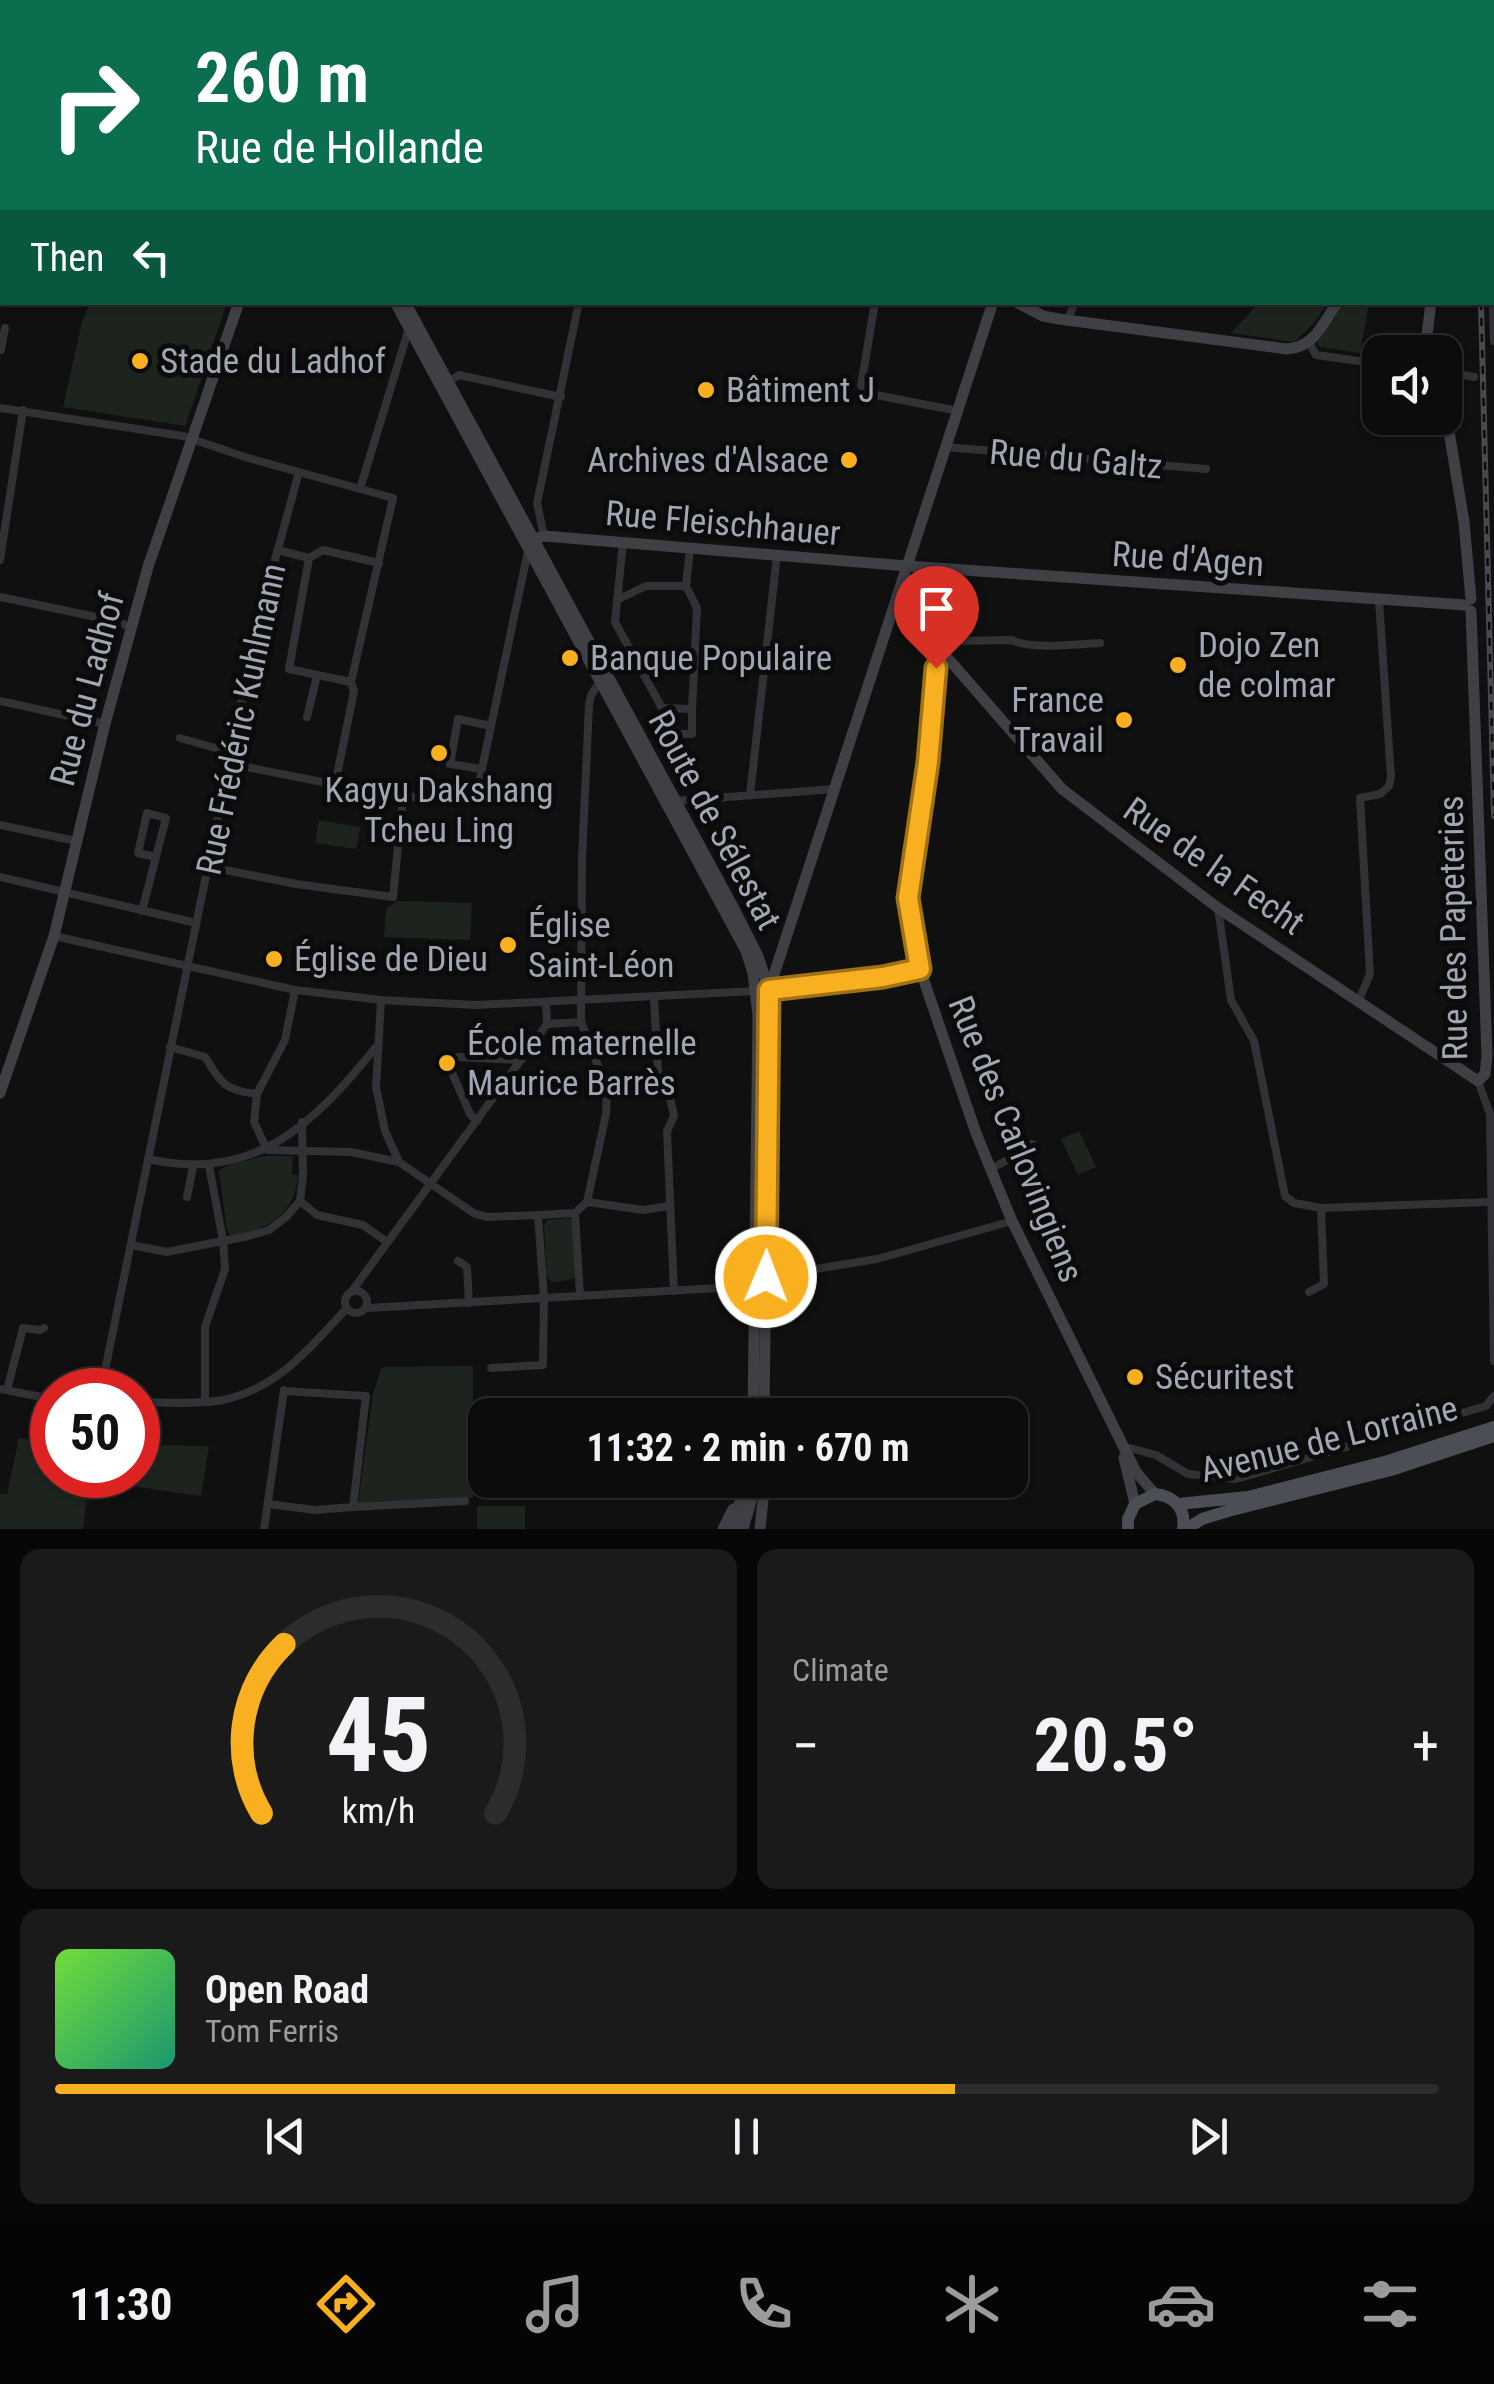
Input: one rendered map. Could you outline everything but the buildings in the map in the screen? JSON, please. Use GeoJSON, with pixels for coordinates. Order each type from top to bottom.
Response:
{"type":"FeatureCollection","features":[{"type":"Feature","properties":{"kind":"main road","name":"Rue du Ladhof"},"geometry":{"type":"LineString","coordinates":[[0,1093],[54,936],[130,628],[238,305]]}},
{"type":"Feature","properties":{"kind":"main road","name":"Route de Sélestat"},"geometry":{"type":"LineString","coordinates":[[397,305],[448,382],[536,542],[604,685],[746,951],[763,991]]}},
{"type":"Feature","properties":{"kind":"main road","name":"Route de Sélestat"},"geometry":{"type":"LineString","coordinates":[[406,305],[412,326],[536,542]]}},
{"type":"Feature","properties":{"kind":"main road"},"geometry":{"type":"LineString","coordinates":[[1033,307],[1067,320],[1293,349],[1309,343],[1336,305]]}},
{"type":"Feature","properties":{"kind":"main road"},"geometry":{"type":"LineString","coordinates":[[1427,335],[1432,305]]}},
{"type":"Feature","properties":{"kind":"main road"},"geometry":{"type":"LineString","coordinates":[[764,1398],[763,991],[778,958],[993,306]]}},
{"type":"Feature","properties":{"kind":"main road","name":"Rue des Papeteries"},"geometry":{"type":"LineString","coordinates":[[1450,435],[1464,522],[1469,605],[1487,1056],[1487,1068],[1478,1081]]}},
{"type":"Feature","properties":{"kind":"main road","name":"Rue Fleischhauer"},"geometry":{"type":"LineString","coordinates":[[536,542],[623,542],[907,566]]}},
{"type":"Feature","properties":{"kind":"main road","name":"Rue d'Agen"},"geometry":{"type":"LineString","coordinates":[[907,566],[1469,605]]}},
{"type":"Feature","properties":{"kind":"main road","name":"Rue de la Fecht"},"geometry":{"type":"LineString","coordinates":[[902,584],[914,589],[939,655],[1062,789],[1218,908],[1478,1081]]}},
{"type":"Feature","properties":{"kind":"main road","name":"Rue des Carlovingiens"},"geometry":{"type":"LineString","coordinates":[[939,655],[908,898],[920,969],[962,1094],[1012,1221],[1136,1472],[1155,1494]]}},
{"type":"Feature","properties":{"kind":"main road","name":"Route de Sélestat"},"geometry":{"type":"LineString","coordinates":[[604,685],[675,800],[758,956],[763,991]]}},
{"type":"Feature","properties":{"kind":"main road"},"geometry":{"type":"LineString","coordinates":[[758,956],[778,958]]}},
{"type":"Feature","properties":{"kind":"main road"},"geometry":{"type":"LineString","coordinates":[[763,991],[920,969]]}},
{"type":"Feature","properties":{"kind":"main road"},"geometry":{"type":"LineString","coordinates":[[754,1398],[761,1279]]}},
{"type":"Feature","properties":{"kind":"main road","name":"Avenue de Lorraine"},"geometry":{"type":"LineString","coordinates":[[1178,1504],[1248,1497],[1490,1433]]}},
{"type":"Feature","properties":{"kind":"main road","name":"Avenue de Lorraine"},"geometry":{"type":"LineString","coordinates":[[1185,1529],[1215,1515],[1391,1470],[1490,1433]]}},
{"type":"Feature","properties":{"kind":"main road","name":"Rue des Carlovingiens"},"geometry":{"type":"LineString","coordinates":[[1124,1443],[1134,1504]]}},
{"type":"Feature","properties":{"kind":"main road"},"geometry":{"type":"LineString","coordinates":[[1112,1529],[1128,1524],[1134,1504],[1155,1494],[1178,1504],[1185,1529]]}},
{"type":"Feature","properties":{"kind":"main road"},"geometry":{"type":"LineString","coordinates":[[723,1529],[741,1498]]}},
{"type":"Feature","properties":{"kind":"main road"},"geometry":{"type":"LineString","coordinates":[[732,1529],[741,1498]]}},
{"type":"Feature","properties":{"kind":"main road"},"geometry":{"type":"LineString","coordinates":[[743,1529],[754,1498]]}},
{"type":"Feature","properties":{"kind":"main road"},"geometry":{"type":"LineString","coordinates":[[760,1529],[761,1498]]}},
{"type":"Feature","properties":{"kind":"street"},"geometry":{"type":"LineString","coordinates":[[231,764],[404,796],[475,802],[536,542],[537,503],[578,305]]}},
{"type":"Feature","properties":{"kind":"street"},"geometry":{"type":"LineString","coordinates":[[876,305],[862,386],[866,394],[958,412]]}},
{"type":"Feature","properties":{"kind":"street"},"geometry":{"type":"LineString","coordinates":[[1067,320],[1074,305]]}},
{"type":"Feature","properties":{"kind":"street"},"geometry":{"type":"LineString","coordinates":[[1493,305],[1494,341]]}},
{"type":"Feature","properties":{"kind":"street"},"geometry":{"type":"LineString","coordinates":[[360,489],[412,326]]}},
{"type":"Feature","properties":{"kind":"street"},"geometry":{"type":"LineString","coordinates":[[0,353],[4,328]]}},
{"type":"Feature","properties":{"kind":"street"},"geometry":{"type":"LineString","coordinates":[[1309,343],[1316,355],[1362,361]]}},
{"type":"Feature","properties":{"kind":"street"},"geometry":{"type":"LineString","coordinates":[[448,382],[459,375],[560,397]]}},
{"type":"Feature","properties":{"kind":"street"},"geometry":{"type":"LineString","coordinates":[[1462,375],[1474,377]]}},
{"type":"Feature","properties":{"kind":"street"},"geometry":{"type":"LineString","coordinates":[[0,408],[193,438],[394,498],[351,682],[354,692],[334,785]]}},
{"type":"Feature","properties":{"kind":"street"},"geometry":{"type":"LineString","coordinates":[[0,560],[4,513],[23,410]]}},
{"type":"Feature","properties":{"kind":"street","name":"Rue du Galtz"},"geometry":{"type":"LineString","coordinates":[[946,448],[1206,470]]}},
{"type":"Feature","properties":{"kind":"street","name":"Rue Frédéric Kuhlmann"},"geometry":{"type":"LineString","coordinates":[[106,1368],[257,626],[299,472]]}},
{"type":"Feature","properties":{"kind":"street"},"geometry":{"type":"LineString","coordinates":[[623,542],[615,622],[678,734],[692,734],[697,608],[686,586],[690,548]]}},
{"type":"Feature","properties":{"kind":"street"},"geometry":{"type":"LineString","coordinates":[[277,550],[309,558],[323,550],[379,564]]}},
{"type":"Feature","properties":{"kind":"street"},"geometry":{"type":"LineString","coordinates":[[750,795],[777,555]]}},
{"type":"Feature","properties":{"kind":"street"},"geometry":{"type":"LineString","coordinates":[[309,558],[289,669],[351,682]]}},
{"type":"Feature","properties":{"kind":"street"},"geometry":{"type":"LineString","coordinates":[[617,600],[646,586],[686,586]]}},
{"type":"Feature","properties":{"kind":"street"},"geometry":{"type":"LineString","coordinates":[[0,597],[120,622],[130,628]]}},
{"type":"Feature","properties":{"kind":"street"},"geometry":{"type":"LineString","coordinates":[[1359,1000],[1370,974],[1360,798],[1364,794],[1380,794],[1389,786],[1390,777],[1379,601]]}},
{"type":"Feature","properties":{"kind":"street"},"geometry":{"type":"LineString","coordinates":[[939,655],[952,641],[1100,643]]}},
{"type":"Feature","properties":{"kind":"street"},"geometry":{"type":"LineString","coordinates":[[307,718],[317,676]]}},
{"type":"Feature","properties":{"kind":"street"},"geometry":{"type":"LineString","coordinates":[[148,1159],[192,1167],[267,1150],[350,1152],[399,1162],[475,1214],[488,1217],[576,1213],[587,1202],[608,1089],[581,1022],[580,1001],[589,705],[591,695],[604,685]]}},
{"type":"Feature","properties":{"kind":"street"},"geometry":{"type":"LineString","coordinates":[[0,700],[105,724]]}},
{"type":"Feature","properties":{"kind":"street"},"geometry":{"type":"LineString","coordinates":[[662,708],[692,710]]}},
{"type":"Feature","properties":{"kind":"street"},"geometry":{"type":"LineString","coordinates":[[482,770],[450,764],[458,719],[491,726]]}},
{"type":"Feature","properties":{"kind":"street"},"geometry":{"type":"LineString","coordinates":[[180,738],[233,753]]}},
{"type":"Feature","properties":{"kind":"street"},"geometry":{"type":"LineString","coordinates":[[675,800],[834,789]]}},
{"type":"Feature","properties":{"kind":"street"},"geometry":{"type":"LineString","coordinates":[[210,867],[393,897],[404,796]]}},
{"type":"Feature","properties":{"kind":"street"},"geometry":{"type":"LineString","coordinates":[[142,910],[156,857],[166,818],[147,813],[138,853],[156,857]]}},
{"type":"Feature","properties":{"kind":"street"},"geometry":{"type":"LineString","coordinates":[[0,826],[76,841]]}},
{"type":"Feature","properties":{"kind":"street"},"geometry":{"type":"LineString","coordinates":[[0,877],[196,923]]}},
{"type":"Feature","properties":{"kind":"street"},"geometry":{"type":"LineString","coordinates":[[1218,908],[1231,1000],[1254,1040],[1280,1188],[1294,1204],[1321,1208],[1489,1202]]}},
{"type":"Feature","properties":{"kind":"street"},"geometry":{"type":"LineString","coordinates":[[54,936],[295,990],[381,1000],[476,1005],[763,991]]}},
{"type":"Feature","properties":{"kind":"street"},"geometry":{"type":"LineString","coordinates":[[267,1150],[254,1122],[257,1094],[285,1040],[295,990]]}},
{"type":"Feature","properties":{"kind":"street"},"geometry":{"type":"LineString","coordinates":[[654,998],[659,1088]]}},
{"type":"Feature","properties":{"kind":"street"},"geometry":{"type":"LineString","coordinates":[[381,1000],[376,1048],[378,1103],[384,1130],[399,1162]]}},
{"type":"Feature","properties":{"kind":"street"},"geometry":{"type":"LineString","coordinates":[[346,1309],[344,1299],[547,1024],[546,1002]]}},
{"type":"Feature","properties":{"kind":"street"},"geometry":{"type":"LineString","coordinates":[[547,1024],[581,1022]]}},
{"type":"Feature","properties":{"kind":"street"},"geometry":{"type":"LineString","coordinates":[[170,1047],[205,1057],[223,1085],[234,1091],[257,1094]]}},
{"type":"Feature","properties":{"kind":"street"},"geometry":{"type":"LineString","coordinates":[[267,1150],[352,1078],[376,1048]]}},
{"type":"Feature","properties":{"kind":"street"},"geometry":{"type":"LineString","coordinates":[[477,1120],[470,1114],[451,1062],[457,1057],[521,1060]]}},
{"type":"Feature","properties":{"kind":"street","name":"Rue des Papeteries"},"geometry":{"type":"LineString","coordinates":[[1478,1081],[1490,1114],[1494,1361]]}},
{"type":"Feature","properties":{"kind":"street"},"geometry":{"type":"LineString","coordinates":[[608,1089],[632,1092],[659,1088],[669,1093],[674,1116],[667,1131],[674,1291]]}},
{"type":"Feature","properties":{"kind":"street"},"geometry":{"type":"LineString","coordinates":[[130,1246],[167,1252],[269,1230],[300,1201],[302,1122]]}},
{"type":"Feature","properties":{"kind":"street"},"geometry":{"type":"LineString","coordinates":[[992,1168],[1032,1144]]}},
{"type":"Feature","properties":{"kind":"street"},"geometry":{"type":"LineString","coordinates":[[206,1402],[205,1326],[226,1269],[209,1166]]}},
{"type":"Feature","properties":{"kind":"street"},"geometry":{"type":"LineString","coordinates":[[187,1197],[192,1167]]}},
{"type":"Feature","properties":{"kind":"street"},"geometry":{"type":"LineString","coordinates":[[300,1201],[317,1214],[362,1225],[387,1242]]}},
{"type":"Feature","properties":{"kind":"street"},"geometry":{"type":"LineString","coordinates":[[587,1202],[644,1210],[668,1206]]}},
{"type":"Feature","properties":{"kind":"street"},"geometry":{"type":"LineString","coordinates":[[1309,1292],[1324,1284],[1321,1208]]}},
{"type":"Feature","properties":{"kind":"street"},"geometry":{"type":"LineString","coordinates":[[576,1213],[580,1296]]}},
{"type":"Feature","properties":{"kind":"street"},"geometry":{"type":"LineString","coordinates":[[491,1368],[543,1365],[544,1298],[538,1215]]}},
{"type":"Feature","properties":{"kind":"street"},"geometry":{"type":"LineString","coordinates":[[346,1309],[358,1314],[366,1308],[719,1288],[877,1259],[1012,1221]]}},
{"type":"Feature","properties":{"kind":"street"},"geometry":{"type":"LineString","coordinates":[[458,1260],[467,1268],[469,1303]]}},
{"type":"Feature","properties":{"kind":"street"},"geometry":{"type":"LineString","coordinates":[[352,1291],[366,1297],[366,1308]]}},
{"type":"Feature","properties":{"kind":"street"},"geometry":{"type":"LineString","coordinates":[[160,1402],[225,1400],[278,1377],[346,1309]]}},
{"type":"Feature","properties":{"kind":"street"},"geometry":{"type":"LineString","coordinates":[[30,1396],[3,1390],[23,1328],[44,1328]]}},
{"type":"Feature","properties":{"kind":"street"},"geometry":{"type":"LineString","coordinates":[[264,1529],[284,1390],[278,1377]]}},
{"type":"Feature","properties":{"kind":"street"},"geometry":{"type":"LineString","coordinates":[[284,1390],[366,1396],[353,1507]]}},
{"type":"Feature","properties":{"kind":"street"},"geometry":{"type":"LineString","coordinates":[[1124,1443],[1156,1454],[1188,1474],[1236,1479],[1474,1410],[1486,1406],[1494,1396]]}},
{"type":"Feature","properties":{"kind":"street"},"geometry":{"type":"LineString","coordinates":[[1136,1472],[1147,1454]]}},
{"type":"Feature","properties":{"kind":"street"},"geometry":{"type":"LineString","coordinates":[[268,1504],[314,1510],[466,1501]]}},
{"type":"Feature","properties":{"kind":"shaded area","name":"Stade du Ladhof"},"geometry":{"type":"Polygon","coordinates":[[[89,305],[226,305],[185,426],[63,407],[89,305]]]}},
{"type":"Feature","properties":{"kind":"shaded area"},"geometry":{"type":"Polygon","coordinates":[[[1257,305],[1326,305],[1294,342],[1231,333],[1257,305]]]}},
{"type":"Feature","properties":{"kind":"shaded area"},"geometry":{"type":"Polygon","coordinates":[[[1343,305],[1369,305],[1360,353],[1320,347],[1317,343],[1343,305]]]}},
{"type":"Feature","properties":{"kind":"shaded area"},"geometry":{"type":"Polygon","coordinates":[[[319,820],[360,827],[356,849],[315,843],[319,820]]]}},
{"type":"Feature","properties":{"kind":"shaded area"},"geometry":{"type":"Polygon","coordinates":[[[397,901],[472,903],[470,940],[384,937],[386,909],[397,901]]]}},
{"type":"Feature","properties":{"kind":"shaded area"},"geometry":{"type":"Polygon","coordinates":[[[1079,1131],[1096,1167],[1078,1175],[1061,1139],[1079,1131]]]}},
{"type":"Feature","properties":{"kind":"shaded area"},"geometry":{"type":"Polygon","coordinates":[[[264,1156],[293,1156],[292,1175],[298,1175],[291,1201],[267,1225],[231,1235],[227,1231],[219,1171],[264,1156]]]}},
{"type":"Feature","properties":{"kind":"shaded area"},"geometry":{"type":"Polygon","coordinates":[[[547,1220],[573,1221],[575,1278],[553,1283],[547,1276],[544,1225],[547,1220]]]}},
{"type":"Feature","properties":{"kind":"shaded area"},"geometry":{"type":"Polygon","coordinates":[[[473,1366],[473,1398],[468,1398],[468,1498],[473,1498],[358,1504],[373,1393],[382,1367],[473,1366]]]}},
{"type":"Feature","properties":{"kind":"shaded area"},"geometry":{"type":"Polygon","coordinates":[[[19,1438],[30,1440],[30,1498],[87,1498],[83,1529],[0,1529],[0,1494],[7,1494],[19,1438]]]}},
{"type":"Feature","properties":{"kind":"shaded area"},"geometry":{"type":"Polygon","coordinates":[[[160,1445],[209,1446],[201,1496],[160,1490],[160,1445]]]}},
{"type":"Feature","properties":{"kind":"shaded area"},"geometry":{"type":"Polygon","coordinates":[[[477,1506],[525,1506],[525,1529],[477,1529],[477,1506]]]}},
{"type":"Feature","properties":{"kind":"railway"},"geometry":{"type":"LineString","coordinates":[[1481,305],[1494,816]]}},
{"type":"Feature","properties":{"kind":"place","name":"Stade du Ladhof"},"geometry":{"type":"Point","coordinates":[140,361]}},
{"type":"Feature","properties":{"kind":"place","name":"Bâtiment J"},"geometry":{"type":"Point","coordinates":[706,390]}},
{"type":"Feature","properties":{"kind":"place","name":"Archives d'Alsace"},"geometry":{"type":"Point","coordinates":[849,460]}},
{"type":"Feature","properties":{"kind":"place","name":"Banque Populaire"},"geometry":{"type":"Point","coordinates":[570,658]}},
{"type":"Feature","properties":{"kind":"place","name":"Dojo Zen de colmar"},"geometry":{"type":"Point","coordinates":[1178,665]}},
{"type":"Feature","properties":{"kind":"place","name":"France Travail"},"geometry":{"type":"Point","coordinates":[1124,720]}},
{"type":"Feature","properties":{"kind":"place","name":"Kagyu Dakshang Tcheu Ling"},"geometry":{"type":"Point","coordinates":[439,753]}},
{"type":"Feature","properties":{"kind":"place","name":"Église Saint-Léon"},"geometry":{"type":"Point","coordinates":[508,945]}},
{"type":"Feature","properties":{"kind":"place","name":"Église de Dieu"},"geometry":{"type":"Point","coordinates":[274,959]}},
{"type":"Feature","properties":{"kind":"place","name":"École maternelle Maurice Barrès"},"geometry":{"type":"Point","coordinates":[447,1063]}},
{"type":"Feature","properties":{"kind":"place","name":"Sécuritest"},"geometry":{"type":"Point","coordinates":[1135,1377]}},
{"type":"Feature","properties":{"kind":"route"},"geometry":{"type":"LineString","coordinates":[[766,1277],[769,990],[920,969],[908,898],[934,717],[936,668]]}}]}
